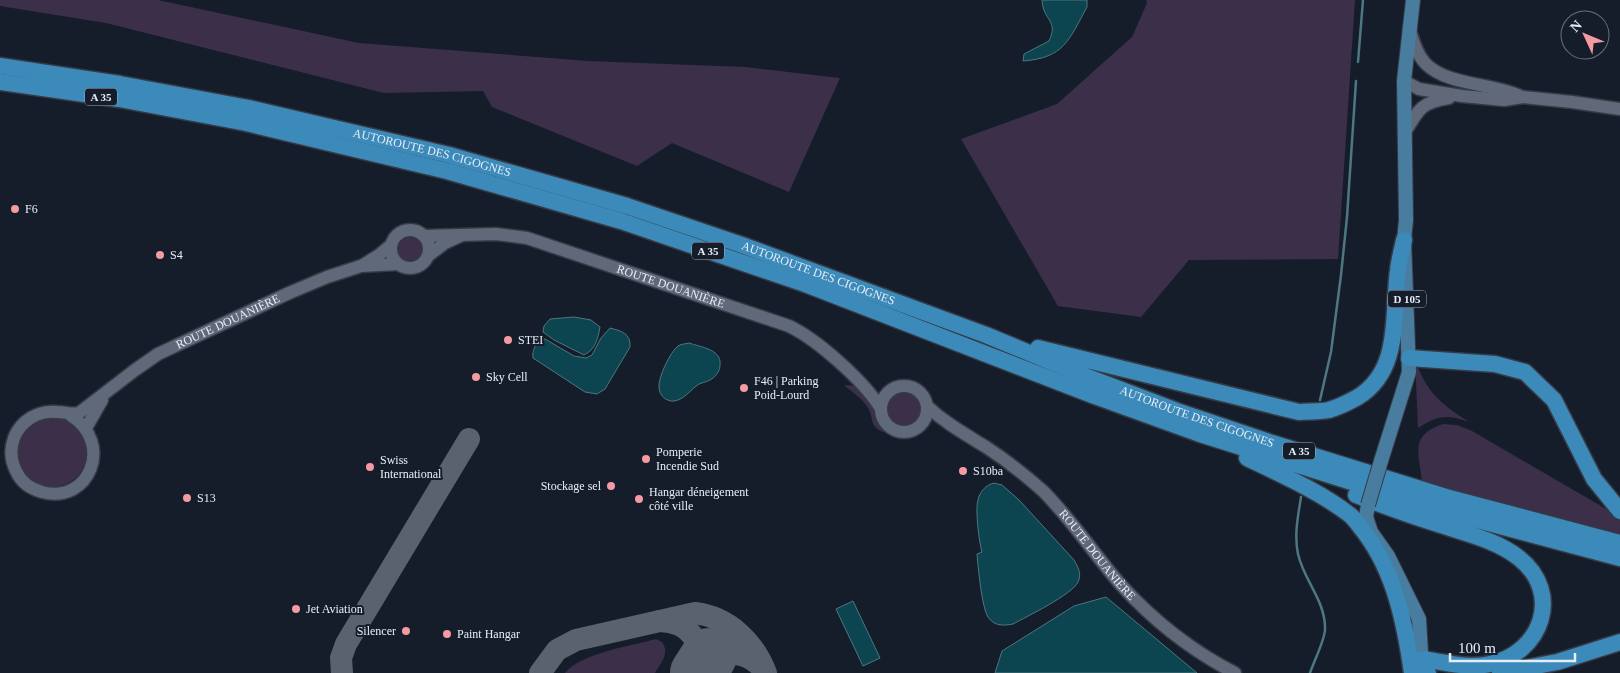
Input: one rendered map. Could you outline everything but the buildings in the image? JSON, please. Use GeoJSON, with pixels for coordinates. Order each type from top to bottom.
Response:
{"type":"FeatureCollection","features":[{"type":"Feature","properties":{"kind":"highway","name":"AUTOROUTE DES CIGOGNES"},"geometry":{"type":"LineString","coordinates":[[0,66],[120,84],[249,108],[449,155],[626,206],[733,242],[986,335],[1104,383],[1275,444],[1446,497],[1620,543]]}},
{"type":"Feature","properties":{"kind":"highway","name":"AUTOROUTE DES CIGOGNES"},"geometry":{"type":"LineString","coordinates":[[0,82],[119,100],[246,123],[447,171],[621,221],[805,284],[1092,395],[1200,434],[1443,511],[1620,558]]}},
{"type":"Feature","properties":{"kind":"highway"},"geometry":{"type":"LineString","coordinates":[[986,335],[1298,412],[1329,410],[1348,403],[1366,392],[1378,380],[1384,367],[1392,344],[1398,270],[1404,240]]}},
{"type":"Feature","properties":{"kind":"highway"},"geometry":{"type":"LineString","coordinates":[[1409,365],[1495,364],[1525,372],[1554,400],[1594,479],[1620,511]]}},
{"type":"Feature","properties":{"kind":"highway"},"geometry":{"type":"LineString","coordinates":[[1200,434],[1394,509],[1474,536],[1508,551],[1532,570],[1538,580],[1543,596],[1539,628],[1521,650],[1510,657],[1491,664],[1421,669],[1406,632],[1390,579],[1375,546],[1352,516],[1315,492],[1200,434]]}},
{"type":"Feature","properties":{"kind":"highway"},"geometry":{"type":"LineString","coordinates":[[1500,673],[1557,662],[1620,642]]}},
{"type":"Feature","properties":{"kind":"main road","name":"D 105"},"geometry":{"type":"LineString","coordinates":[[1409,365],[1404,240],[1404,80],[1412,0]]}},
{"type":"Feature","properties":{"kind":"main road"},"geometry":{"type":"LineString","coordinates":[[1409,28],[1425,64],[1439,73],[1464,82],[1512,91],[1523,97]]}},
{"type":"Feature","properties":{"kind":"main road"},"geometry":{"type":"LineString","coordinates":[[1404,80],[1419,90],[1462,96],[1504,100],[1523,97],[1620,109]]}},
{"type":"Feature","properties":{"kind":"main road"},"geometry":{"type":"LineString","coordinates":[[1404,134],[1417,113],[1424,106],[1434,100],[1462,96]]}},
{"type":"Feature","properties":{"kind":"main road"},"geometry":{"type":"LineString","coordinates":[[407,230],[414,230],[424,236],[429,243],[429,255],[424,264],[419,267],[408,268],[398,264],[392,256],[391,245],[397,236],[407,230]]}},
{"type":"Feature","properties":{"kind":"main road","name":"ROUTE DOUANIÈRE"},"geometry":{"type":"LineString","coordinates":[[424,236],[496,234],[527,238],[778,322],[798,330],[811,339],[861,383],[881,410]]}},
{"type":"Feature","properties":{"kind":"main road","name":"ROUTE DOUANIÈRE"},"geometry":{"type":"LineString","coordinates":[[429,255],[445,242],[462,235]]}},
{"type":"Feature","properties":{"kind":"main road","name":"ROUTE DOUANIÈRE"},"geometry":{"type":"LineString","coordinates":[[361,266],[391,245]]}},
{"type":"Feature","properties":{"kind":"main road","name":"ROUTE DOUANIÈRE"},"geometry":{"type":"LineString","coordinates":[[70,415],[80,413],[142,365],[179,344],[310,284],[361,266],[398,264]]}},
{"type":"Feature","properties":{"kind":"main road"},"geometry":{"type":"LineString","coordinates":[[1409,365],[1366,517],[1371,532],[1388,556],[1418,619],[1421,669]]}},
{"type":"Feature","properties":{"kind":"main road","name":"ROUTE DOUANIÈRE"},"geometry":{"type":"LineString","coordinates":[[861,383],[891,390]]}},
{"type":"Feature","properties":{"kind":"main road"},"geometry":{"type":"LineString","coordinates":[[904,386],[911,387],[921,394],[927,406],[927,413],[920,426],[908,432],[894,430],[884,421],[881,410],[886,396],[891,390],[904,386]]}},
{"type":"Feature","properties":{"kind":"main road","name":"ROUTE DOUANIÈRE"},"geometry":{"type":"LineString","coordinates":[[86,428],[106,393]]}},
{"type":"Feature","properties":{"kind":"main road","name":"ROUTE DOUANIÈRE"},"geometry":{"type":"LineString","coordinates":[[927,406],[961,433],[1001,457],[1043,491],[1121,584],[1155,618],[1204,655],[1234,673]]}},
{"type":"Feature","properties":{"kind":"main road"},"geometry":{"type":"LineString","coordinates":[[60,412],[70,415],[86,428],[91,436],[94,455],[89,473],[81,483],[69,491],[48,494],[37,491],[18,476],[13,464],[11,451],[14,438],[20,427],[28,419],[43,413],[60,412]]}},
{"type":"Feature","properties":{"kind":"main road","name":"ROUTE DOUANIÈRE"},"geometry":{"type":"LineString","coordinates":[[920,426],[937,427],[961,433]]}},
{"type":"Feature","properties":{"kind":"shaded area"},"geometry":{"type":"Polygon","coordinates":[[[0,0],[158,0],[359,43],[588,61],[745,67],[840,78],[789,192],[672,143],[637,166],[492,107],[483,91],[384,93],[106,23],[0,6],[0,0]]]}},
{"type":"Feature","properties":{"kind":"shaded area"},"geometry":{"type":"Polygon","coordinates":[[[1042,0],[1087,0],[1087,7],[1070,38],[1057,51],[1048,56],[1023,61],[1024,54],[1049,41],[1052,34],[1051,24],[1043,7],[1042,0]]]}},
{"type":"Feature","properties":{"kind":"shaded area"},"geometry":{"type":"Polygon","coordinates":[[[1146,0],[1355,0],[1338,259],[1189,260],[1141,317],[1058,306],[961,139],[1057,104],[1132,37],[1147,3],[1146,0]]]}},
{"type":"Feature","properties":{"kind":"shaded area"},"geometry":{"type":"Polygon","coordinates":[[[411,237],[420,241],[424,250],[420,259],[411,263],[402,259],[398,250],[402,241],[411,237]]]}},
{"type":"Feature","properties":{"kind":"shaded area"},"geometry":{"type":"Polygon","coordinates":[[[574,317],[591,320],[600,327],[595,344],[584,355],[554,340],[543,332],[544,326],[550,319],[574,317]]]}},
{"type":"Feature","properties":{"kind":"shaded area"},"geometry":{"type":"Polygon","coordinates":[[[610,328],[627,336],[630,347],[605,389],[597,394],[585,392],[533,358],[533,350],[540,339],[545,339],[574,356],[586,358],[592,355],[601,338],[610,328]]]}},
{"type":"Feature","properties":{"kind":"shaded area"},"geometry":{"type":"Polygon","coordinates":[[[689,343],[718,355],[720,360],[719,371],[712,379],[699,384],[681,399],[668,400],[659,390],[662,372],[675,349],[679,345],[689,343]]]}},
{"type":"Feature","properties":{"kind":"shaded area"},"geometry":{"type":"Polygon","coordinates":[[[1415,360],[1424,381],[1442,403],[1469,422],[1443,417],[1431,420],[1418,428],[1415,360]]]}},
{"type":"Feature","properties":{"kind":"shaded area"},"geometry":{"type":"Polygon","coordinates":[[[844,385],[856,386],[876,410],[886,433],[874,426],[866,405],[844,385]]]}},
{"type":"Feature","properties":{"kind":"shaded area"},"geometry":{"type":"Polygon","coordinates":[[[904,392],[916,397],[921,409],[916,421],[904,426],[892,421],[887,409],[892,397],[904,392]]]}},
{"type":"Feature","properties":{"kind":"shaded area"},"geometry":{"type":"Polygon","coordinates":[[[52,417],[65,420],[77,427],[84,439],[87,452],[84,465],[77,477],[65,484],[52,487],[39,484],[27,477],[20,465],[17,452],[20,439],[27,427],[39,420],[52,417]]]}},
{"type":"Feature","properties":{"kind":"shaded area"},"geometry":{"type":"Polygon","coordinates":[[[1443,424],[1457,425],[1472,431],[1620,517],[1620,534],[1422,482],[1418,454],[1421,440],[1425,434],[1443,424]]]}},
{"type":"Feature","properties":{"kind":"shaded area"},"geometry":{"type":"Polygon","coordinates":[[[994,483],[1002,485],[1019,500],[1074,560],[1080,573],[1078,582],[1068,593],[1013,624],[1006,625],[999,625],[988,617],[984,605],[977,554],[982,552],[978,526],[978,500],[984,489],[994,483]]]}},
{"type":"Feature","properties":{"kind":"shaded area"},"geometry":{"type":"Polygon","coordinates":[[[1106,597],[1197,673],[995,673],[1002,651],[1074,606],[1106,597]]]}},
{"type":"Feature","properties":{"kind":"shaded area"},"geometry":{"type":"Polygon","coordinates":[[[853,601],[880,658],[863,666],[836,609],[853,601]]]}},
{"type":"Feature","properties":{"kind":"shaded area"},"geometry":{"type":"Polygon","coordinates":[[[656,639],[662,642],[665,654],[655,673],[565,673],[572,666],[594,655],[656,639]]]}},
{"type":"Feature","properties":{"kind":"waterway"},"geometry":{"type":"LineString","coordinates":[[1358,62],[1363,0]]}},
{"type":"Feature","properties":{"kind":"waterway"},"geometry":{"type":"LineString","coordinates":[[1320,400],[1331,352],[1341,275],[1347,217],[1356,81]]}},
{"type":"Feature","properties":{"kind":"waterway"},"geometry":{"type":"LineString","coordinates":[[1301,497],[1296,533],[1298,554],[1322,610],[1325,630],[1310,673]]}},
{"type":"Feature","properties":{"kind":"taxiway"},"geometry":{"type":"LineString","coordinates":[[342,673],[341,658],[346,644],[469,439]]}},
{"type":"Feature","properties":{"kind":"taxiway"},"geometry":{"type":"LineString","coordinates":[[540,673],[557,650],[576,640],[695,613],[719,620],[739,633],[755,651],[766,673]]}},
{"type":"Feature","properties":{"kind":"taxiway"},"geometry":{"type":"LineString","coordinates":[[660,621],[680,625],[693,636],[699,653],[697,673]]}},
{"type":"Feature","properties":{"kind":"taxiway"},"geometry":{"type":"LineString","coordinates":[[700,673],[714,660],[730,654],[747,657],[763,669]]}},
{"type":"Feature","properties":{"kind":"runway"},"geometry":{"type":"LineString","coordinates":[[698,673],[709,656]]}},
{"type":"Feature","properties":{"kind":"place","name":"F6"},"geometry":{"type":"Point","coordinates":[15,209]}},
{"type":"Feature","properties":{"kind":"place","name":"S4"},"geometry":{"type":"Point","coordinates":[160,255]}},
{"type":"Feature","properties":{"kind":"place","name":"STEI"},"geometry":{"type":"Point","coordinates":[508,340]}},
{"type":"Feature","properties":{"kind":"place","name":"Sky Cell"},"geometry":{"type":"Point","coordinates":[476,377]}},
{"type":"Feature","properties":{"kind":"place","name":"F46 | Parking Poid-Lourd"},"geometry":{"type":"Point","coordinates":[744,388]}},
{"type":"Feature","properties":{"kind":"place","name":"Pomperie Incendie Sud"},"geometry":{"type":"Point","coordinates":[646,459]}},
{"type":"Feature","properties":{"kind":"place","name":"Swiss International"},"geometry":{"type":"Point","coordinates":[370,467]}},
{"type":"Feature","properties":{"kind":"place","name":"S10ba"},"geometry":{"type":"Point","coordinates":[963,471]}},
{"type":"Feature","properties":{"kind":"place","name":"Stockage sel"},"geometry":{"type":"Point","coordinates":[611,486]}},
{"type":"Feature","properties":{"kind":"place","name":"S13"},"geometry":{"type":"Point","coordinates":[187,498]}},
{"type":"Feature","properties":{"kind":"place","name":"Hangar déneigement côté ville"},"geometry":{"type":"Point","coordinates":[639,499]}},
{"type":"Feature","properties":{"kind":"place","name":"Jet Aviation"},"geometry":{"type":"Point","coordinates":[296,609]}},
{"type":"Feature","properties":{"kind":"place","name":"Silencer"},"geometry":{"type":"Point","coordinates":[406,631]}},
{"type":"Feature","properties":{"kind":"place","name":"Paint Hangar"},"geometry":{"type":"Point","coordinates":[447,634]}}]}
